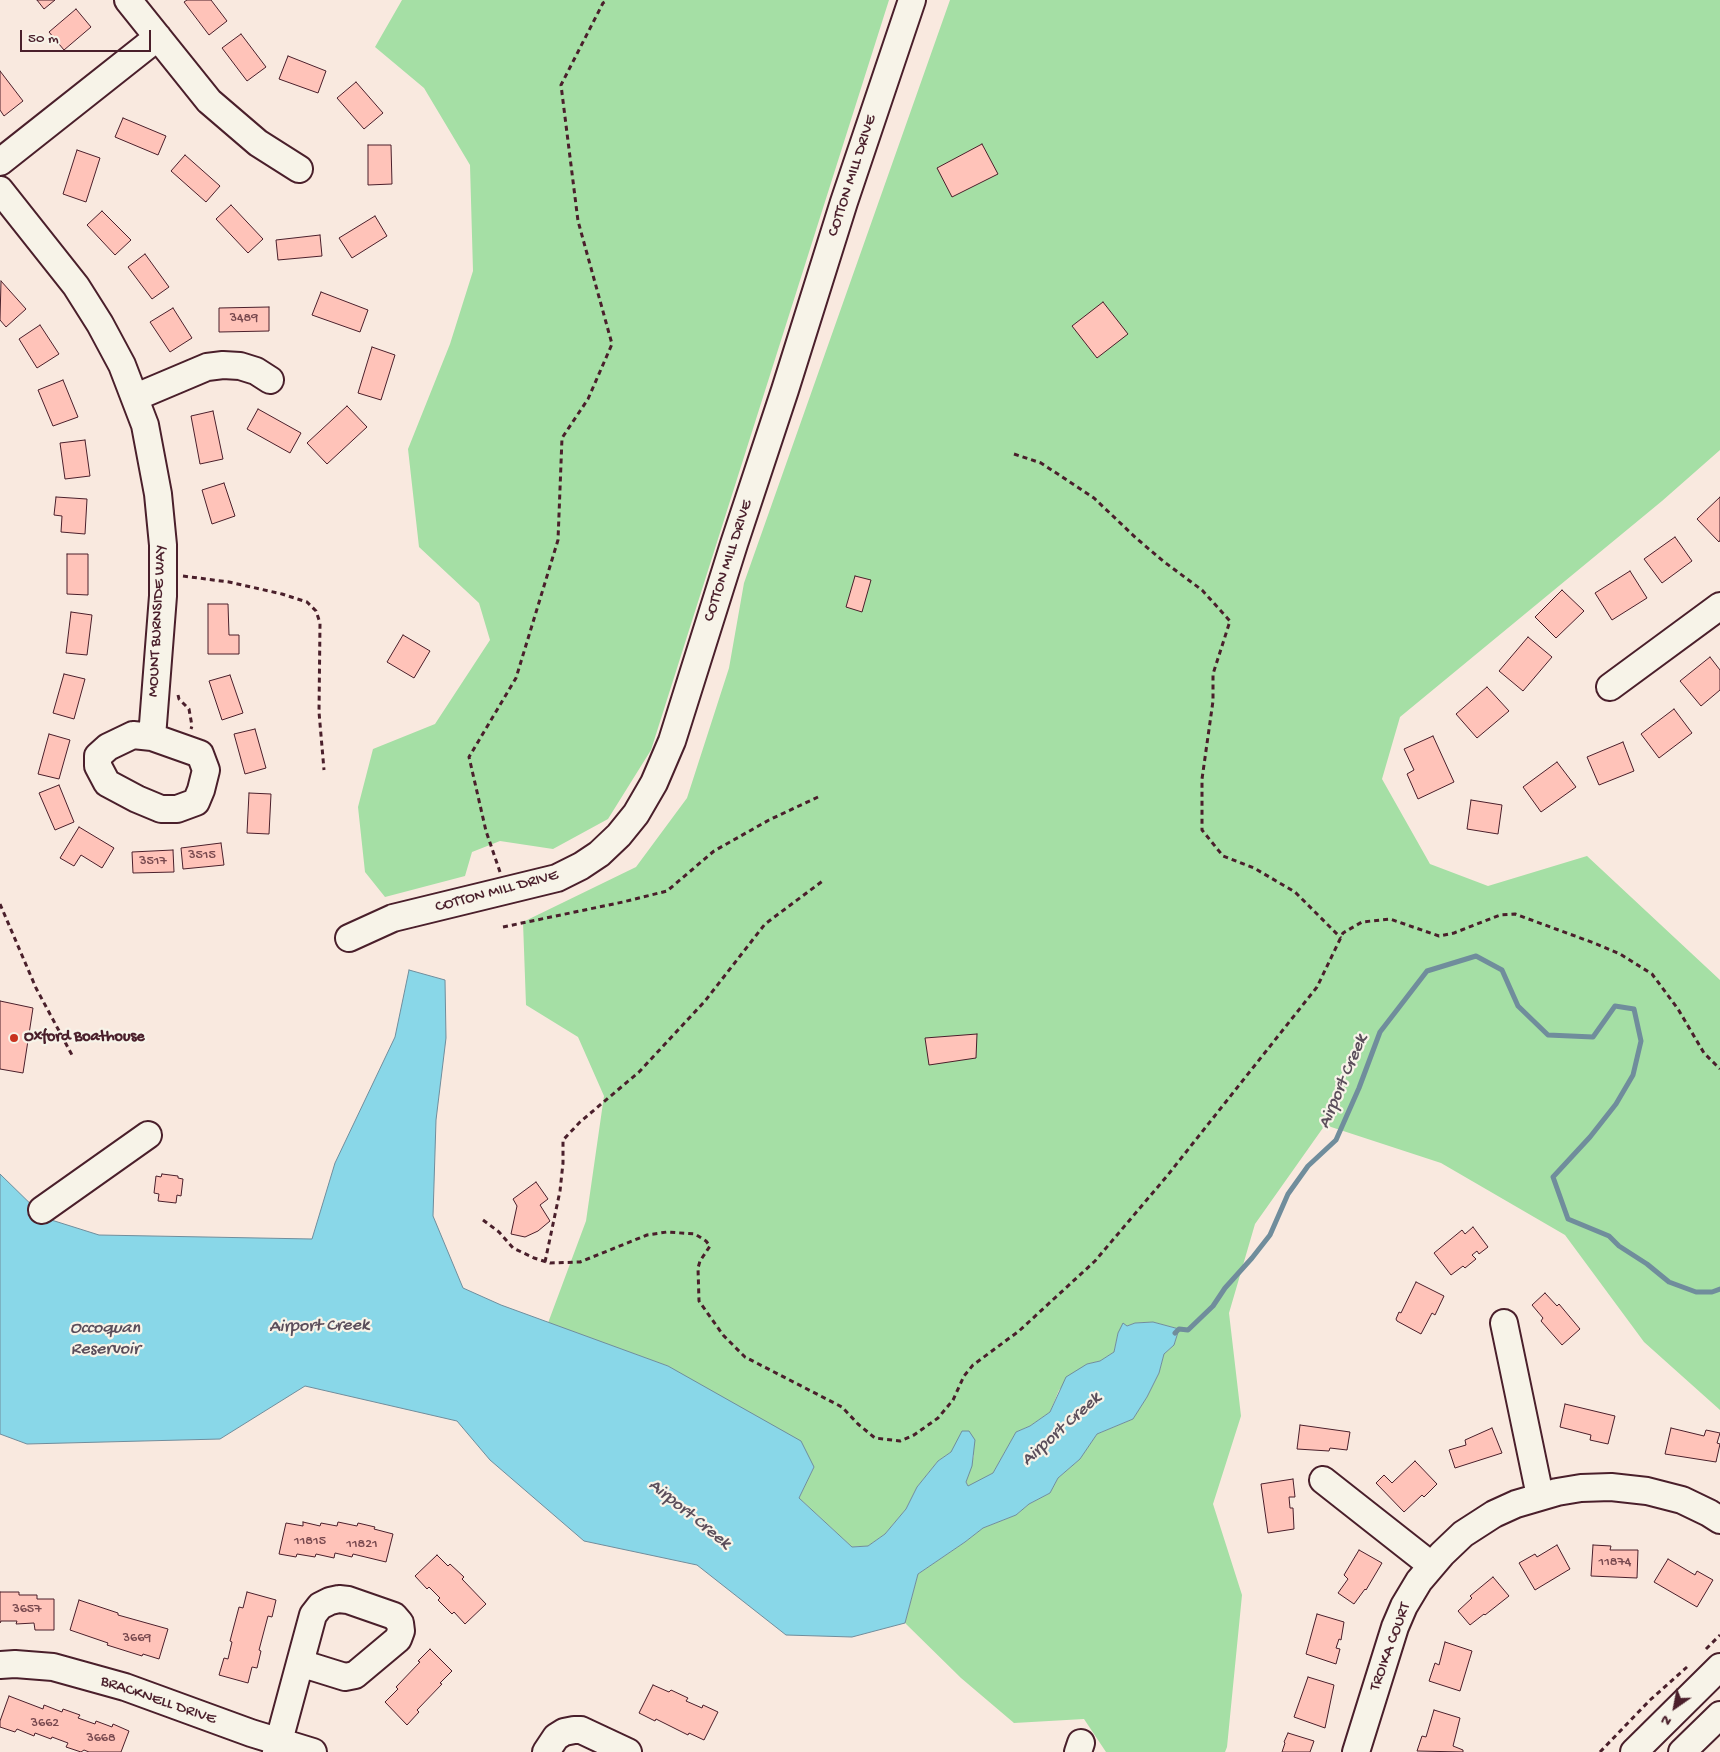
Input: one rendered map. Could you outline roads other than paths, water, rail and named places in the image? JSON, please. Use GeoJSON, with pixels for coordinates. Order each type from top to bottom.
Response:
{"type":"FeatureCollection","features":[{"type":"Feature","properties":{"kind":"street"},"geometry":{"type":"LineString","coordinates":[[128,0],[209,100],[258,143],[299,169]]}},
{"type":"Feature","properties":{"kind":"street","name":"COTTON MILL DRIVE"},"geometry":{"type":"LineString","coordinates":[[349,938],[393,918],[557,878],[599,854],[619,835],[636,814],[654,783],[672,741],[844,202],[912,0]]}},
{"type":"Feature","properties":{"kind":"street"},"geometry":{"type":"LineString","coordinates":[[0,162],[158,38]]}},
{"type":"Feature","properties":{"kind":"street","name":"MOUNT BURNSIDE WAY"},"geometry":{"type":"LineString","coordinates":[[0,190],[76,286],[100,324],[122,365],[136,397],[150,445],[158,494],[163,545],[163,596],[152,736]]}},
{"type":"Feature","properties":{"kind":"street"},"geometry":{"type":"LineString","coordinates":[[136,397],[207,368],[224,365],[240,366],[270,380]]}},
{"type":"Feature","properties":{"kind":"street"},"geometry":{"type":"LineString","coordinates":[[1610,687],[1720,606]]}},
{"type":"Feature","properties":{"kind":"street"},"geometry":{"type":"LineString","coordinates":[[42,1210],[148,1135]]}},
{"type":"Feature","properties":{"kind":"street"},"geometry":{"type":"LineString","coordinates":[[1504,1322],[1540,1496]]}},
{"type":"Feature","properties":{"kind":"street"},"geometry":{"type":"LineString","coordinates":[[1323,1480],[1431,1565]]}},
{"type":"Feature","properties":{"kind":"street","name":"TROIKA COURT"},"geometry":{"type":"LineString","coordinates":[[1356,1752],[1395,1627],[1404,1606],[1419,1580],[1431,1565],[1464,1534],[1494,1514],[1516,1504],[1557,1492],[1612,1487],[1647,1491],[1682,1500],[1720,1520]]}},
{"type":"Feature","properties":{"kind":"street"},"geometry":{"type":"LineString","coordinates":[[1634,1752],[1711,1660]]}},
{"type":"Feature","properties":{"kind":"street"},"geometry":{"type":"LineString","coordinates":[[278,1747],[300,1663]]}},
{"type":"Feature","properties":{"kind":"street","name":"BRACKNELL DRIVE"},"geometry":{"type":"LineString","coordinates":[[0,1665],[15,1664],[53,1667],[125,1687],[251,1734],[278,1747],[313,1752]]}},
{"type":"Feature","properties":{"kind":"street"},"geometry":{"type":"LineString","coordinates":[[1682,1752],[1720,1715]]}},
{"type":"Feature","properties":{"kind":"street"},"geometry":{"type":"LineString","coordinates":[[546,1752],[556,1737],[564,1732],[574,1730],[581,1730],[628,1752]]}},
{"type":"Feature","properties":{"kind":"water","name":"Occoquan Reservoir"},"geometry":{"type":"Polygon","coordinates":[[[409,970],[445,980],[446,1038],[436,1120],[433,1216],[463,1288],[501,1305],[668,1366],[801,1441],[814,1467],[799,1498],[852,1547],[868,1546],[885,1534],[906,1509],[917,1487],[938,1461],[951,1452],[962,1431],[969,1431],[975,1440],[972,1466],[966,1482],[968,1486],[993,1473],[1016,1432],[1030,1426],[1050,1412],[1066,1377],[1087,1364],[1100,1361],[1114,1352],[1118,1333],[1123,1323],[1127,1326],[1135,1323],[1153,1322],[1179,1329],[1174,1345],[1164,1354],[1159,1373],[1147,1397],[1133,1419],[1097,1434],[1080,1459],[1058,1478],[1050,1493],[1029,1504],[1016,1515],[983,1528],[918,1574],[905,1623],[852,1637],[786,1635],[697,1565],[584,1541],[490,1460],[457,1421],[305,1386],[220,1439],[27,1444],[0,1434],[0,1174],[45,1218],[99,1235],[312,1239],[335,1163],[395,1037],[409,970]]]}},
{"type":"Feature","properties":{"kind":"waterway","name":"Airport Creek"},"geometry":{"type":"LineString","coordinates":[[1175,1333],[1179,1329],[1188,1330],[1213,1306],[1225,1288],[1270,1235],[1288,1194],[1308,1166],[1336,1140],[1359,1088],[1380,1032],[1427,971],[1476,956],[1502,970],[1518,1006],[1548,1035],[1593,1037],[1615,1006],[1634,1009],[1641,1041],[1633,1075],[1616,1104],[1590,1137],[1553,1177],[1568,1219],[1609,1236],[1619,1246],[1647,1264],[1669,1282],[1696,1292],[1712,1292],[1720,1289]]}},
{"type":"Feature","properties":{"kind":"place","name":"Oxford Boathouse"},"geometry":{"type":"Point","coordinates":[14,1038]}}]}
